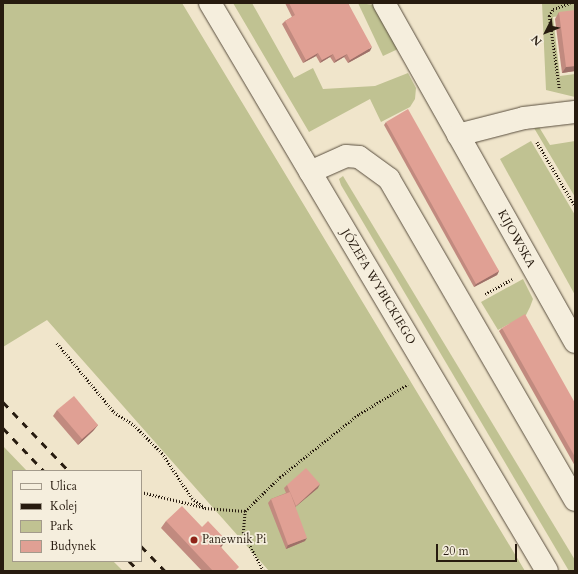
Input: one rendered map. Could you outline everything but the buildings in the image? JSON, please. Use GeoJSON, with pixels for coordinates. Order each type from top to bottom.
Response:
{"type":"FeatureCollection","features":[{"type":"Feature","properties":{"kind":"street","name":"JÓZEFA WYBICKIEGO"},"geometry":{"type":"LineString","coordinates":[[210,3],[547,571]]}},
{"type":"Feature","properties":{"kind":"street","name":"KIJOWSKA"},"geometry":{"type":"LineString","coordinates":[[384,3],[575,342]]}},
{"type":"Feature","properties":{"kind":"street"},"geometry":{"type":"LineString","coordinates":[[458,135],[524,118],[575,112]]}},
{"type":"Feature","properties":{"kind":"street"},"geometry":{"type":"LineString","coordinates":[[310,172],[346,156],[359,157],[373,165],[400,195],[575,500]]}},
{"type":"Feature","properties":{"kind":"path"},"geometry":{"type":"LineString","coordinates":[[559,90],[548,16],[553,10],[570,3]]}},
{"type":"Feature","properties":{"kind":"path"},"geometry":{"type":"LineString","coordinates":[[524,118],[575,206]]}},
{"type":"Feature","properties":{"kind":"path"},"geometry":{"type":"LineString","coordinates":[[463,306],[533,268]]}},
{"type":"Feature","properties":{"kind":"path"},"geometry":{"type":"LineString","coordinates":[[57,343],[114,412],[134,424],[162,453],[192,498],[205,508]]}},
{"type":"Feature","properties":{"kind":"path"},"geometry":{"type":"LineString","coordinates":[[263,571],[243,533],[245,511],[280,477],[359,414],[428,372]]}},
{"type":"Feature","properties":{"kind":"path"},"geometry":{"type":"LineString","coordinates":[[142,492],[205,508],[245,511]]}},
{"type":"Feature","properties":{"kind":"green space"},"geometry":{"type":"Polygon","coordinates":[[[3,3],[182,3],[525,571],[269,571],[47,320],[3,347],[3,3]]]}},
{"type":"Feature","properties":{"kind":"green space"},"geometry":{"type":"Polygon","coordinates":[[[233,3],[252,3],[294,78],[313,68],[323,89],[375,86],[408,73],[416,88],[415,99],[410,107],[381,122],[370,99],[309,132],[233,3]]]}},
{"type":"Feature","properties":{"kind":"green space"},"geometry":{"type":"Polygon","coordinates":[[[358,3],[375,5],[398,49],[383,56],[358,3]]]}},
{"type":"Feature","properties":{"kind":"green space"},"geometry":{"type":"Polygon","coordinates":[[[542,3],[575,3],[575,14],[553,17],[560,76],[575,74],[575,97],[546,90],[542,3]]]}},
{"type":"Feature","properties":{"kind":"green space"},"geometry":{"type":"Polygon","coordinates":[[[539,127],[550,145],[575,141],[575,197],[534,128],[539,127]]]}},
{"type":"Feature","properties":{"kind":"green space"},"geometry":{"type":"Polygon","coordinates":[[[531,141],[575,215],[575,295],[500,159],[531,141]]]}},
{"type":"Feature","properties":{"kind":"green space"},"geometry":{"type":"Polygon","coordinates":[[[343,176],[575,560],[575,571],[569,571],[341,185],[339,179],[343,176]]]}},
{"type":"Feature","properties":{"kind":"green space"},"geometry":{"type":"Polygon","coordinates":[[[523,279],[533,299],[530,307],[526,315],[498,330],[481,302],[523,279]]]}},
{"type":"Feature","properties":{"kind":"green space"},"geometry":{"type":"Polygon","coordinates":[[[3,446],[26,470],[12,470],[12,562],[114,562],[123,571],[3,571],[3,446]]]}},
{"type":"Feature","properties":{"kind":"railway"},"geometry":{"type":"LineString","coordinates":[[3,402],[68,470]]}},
{"type":"Feature","properties":{"kind":"railway"},"geometry":{"type":"LineString","coordinates":[[3,428],[43,470]]}},
{"type":"Feature","properties":{"kind":"railway"},"geometry":{"type":"LineString","coordinates":[[142,547],[165,571]]}},
{"type":"Feature","properties":{"kind":"railway"},"geometry":{"type":"LineString","coordinates":[[130,562],[139,571]]}},
{"type":"Feature","properties":{"kind":"place","name":"Panewnik Pi"},"geometry":{"type":"Point","coordinates":[194,540]}}]}
